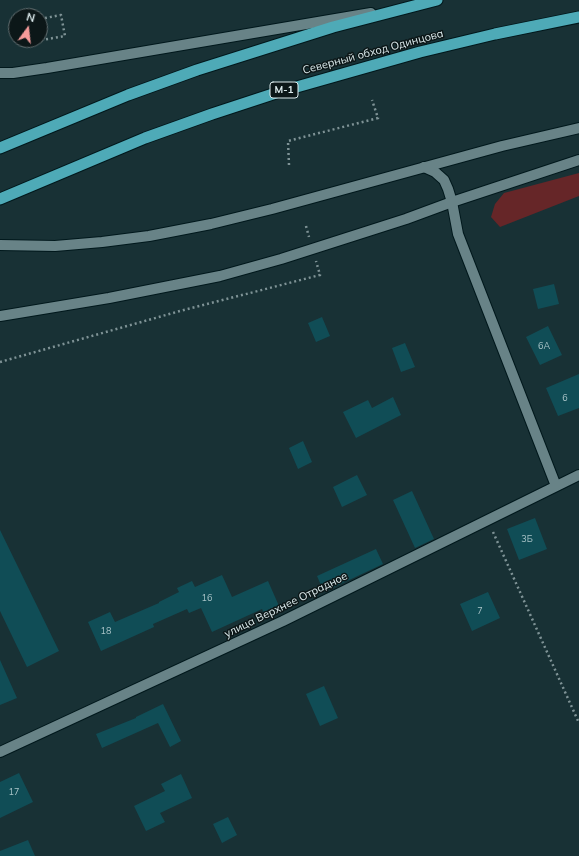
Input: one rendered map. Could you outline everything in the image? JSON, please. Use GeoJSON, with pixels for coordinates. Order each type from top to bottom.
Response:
{"type":"FeatureCollection","features":[{"type":"Feature","properties":{"kind":"highway"},"geometry":{"type":"LineString","coordinates":[[0,148],[128,95],[197,70],[333,27],[409,6],[437,0]]}},
{"type":"Feature","properties":{"kind":"highway","name":"Северный обход Одинцова"},"geometry":{"type":"LineString","coordinates":[[0,199],[145,138],[279,92],[420,52],[495,34],[579,17]]}},
{"type":"Feature","properties":{"kind":"main road"},"geometry":{"type":"LineString","coordinates":[[0,73],[13,73],[47,68],[409,6]]}},
{"type":"Feature","properties":{"kind":"main road"},"geometry":{"type":"LineString","coordinates":[[0,245],[43,246],[110,241],[149,236],[210,224],[272,209],[424,167],[579,128]]}},
{"type":"Feature","properties":{"kind":"main road"},"geometry":{"type":"LineString","coordinates":[[0,316],[102,300],[220,276],[327,245],[579,160]]}},
{"type":"Feature","properties":{"kind":"main road"},"geometry":{"type":"LineString","coordinates":[[424,167],[435,172],[444,180],[448,189],[458,234],[556,486]]}},
{"type":"Feature","properties":{"kind":"main road","name":"улица Верхнее Отрадное"},"geometry":{"type":"LineString","coordinates":[[0,752],[283,621],[579,475]]}},
{"type":"Feature","properties":{"kind":"path"},"geometry":{"type":"LineString","coordinates":[[48,17],[61,15],[65,36],[48,39]]}},
{"type":"Feature","properties":{"kind":"path"},"geometry":{"type":"LineString","coordinates":[[289,165],[288,141],[378,118],[372,100]]}},
{"type":"Feature","properties":{"kind":"path"},"geometry":{"type":"LineString","coordinates":[[306,226],[310,241]]}},
{"type":"Feature","properties":{"kind":"path"},"geometry":{"type":"LineString","coordinates":[[0,362],[180,311],[320,275],[314,256]]}},
{"type":"Feature","properties":{"kind":"path"},"geometry":{"type":"LineString","coordinates":[[488,521],[579,723]]}},
{"type":"Feature","properties":{"kind":"shaded area"},"geometry":{"type":"Polygon","coordinates":[[[579,173],[579,196],[500,227],[491,217],[495,204],[504,193],[579,173]]]}},
{"type":"Feature","properties":{"kind":"building"},"geometry":{"type":"Polygon","coordinates":[[[554,284],[559,304],[538,309],[533,289],[554,284]]]}},
{"type":"Feature","properties":{"kind":"building"},"geometry":{"type":"Polygon","coordinates":[[[322,317],[330,336],[316,342],[308,323],[322,317]]]}},
{"type":"Feature","properties":{"kind":"building"},"geometry":{"type":"Polygon","coordinates":[[[548,326],[562,355],[540,365],[526,337],[548,326]]]}},
{"type":"Feature","properties":{"kind":"building"},"geometry":{"type":"Polygon","coordinates":[[[405,343],[415,367],[401,372],[392,348],[405,343]]]}},
{"type":"Feature","properties":{"kind":"building"},"geometry":{"type":"Polygon","coordinates":[[[579,374],[579,408],[558,416],[546,388],[579,374]]]}},
{"type":"Feature","properties":{"kind":"building"},"geometry":{"type":"Polygon","coordinates":[[[393,397],[401,415],[356,438],[343,412],[368,400],[372,408],[393,397]]]}},
{"type":"Feature","properties":{"kind":"building"},"geometry":{"type":"Polygon","coordinates":[[[303,441],[312,462],[298,469],[289,448],[303,441]]]}},
{"type":"Feature","properties":{"kind":"building"},"geometry":{"type":"Polygon","coordinates":[[[357,475],[367,495],[342,507],[333,487],[357,475]]]}},
{"type":"Feature","properties":{"kind":"building"},"geometry":{"type":"Polygon","coordinates":[[[412,491],[434,539],[415,548],[393,500],[412,491]]]}},
{"type":"Feature","properties":{"kind":"building"},"geometry":{"type":"Polygon","coordinates":[[[535,518],[547,549],[519,560],[507,529],[535,518]]]}},
{"type":"Feature","properties":{"kind":"building"},"geometry":{"type":"Polygon","coordinates":[[[0,530],[59,651],[27,667],[0,611],[0,530]]]}},
{"type":"Feature","properties":{"kind":"building"},"geometry":{"type":"Polygon","coordinates":[[[376,549],[383,564],[324,592],[317,576],[376,549]]]}},
{"type":"Feature","properties":{"kind":"building"},"geometry":{"type":"Polygon","coordinates":[[[222,575],[232,597],[268,581],[279,606],[264,613],[262,609],[212,632],[201,608],[189,613],[187,609],[153,624],[154,627],[101,651],[88,622],[110,612],[115,622],[159,603],[179,592],[177,588],[192,581],[195,587],[222,575]]]}},
{"type":"Feature","properties":{"kind":"building"},"geometry":{"type":"Polygon","coordinates":[[[488,592],[500,618],[472,631],[460,604],[488,592]]]}},
{"type":"Feature","properties":{"kind":"building"},"geometry":{"type":"Polygon","coordinates":[[[0,660],[17,698],[0,705],[0,660]]]}},
{"type":"Feature","properties":{"kind":"building"},"geometry":{"type":"Polygon","coordinates":[[[324,686],[338,718],[320,726],[306,694],[324,686]]]}},
{"type":"Feature","properties":{"kind":"building"},"geometry":{"type":"Polygon","coordinates":[[[163,704],[181,741],[170,747],[158,723],[102,748],[96,734],[136,718],[163,704]]]}},
{"type":"Feature","properties":{"kind":"building"},"geometry":{"type":"Polygon","coordinates":[[[19,773],[33,802],[0,818],[0,782],[19,773]]]}},
{"type":"Feature","properties":{"kind":"building"},"geometry":{"type":"Polygon","coordinates":[[[181,774],[192,798],[160,813],[165,822],[146,831],[134,806],[165,791],[161,784],[181,774]]]}},
{"type":"Feature","properties":{"kind":"building"},"geometry":{"type":"Polygon","coordinates":[[[228,817],[237,835],[222,843],[213,824],[228,817]]]}},
{"type":"Feature","properties":{"kind":"building"},"geometry":{"type":"Polygon","coordinates":[[[28,840],[35,856],[0,856],[0,851],[28,840]]]}}]}
